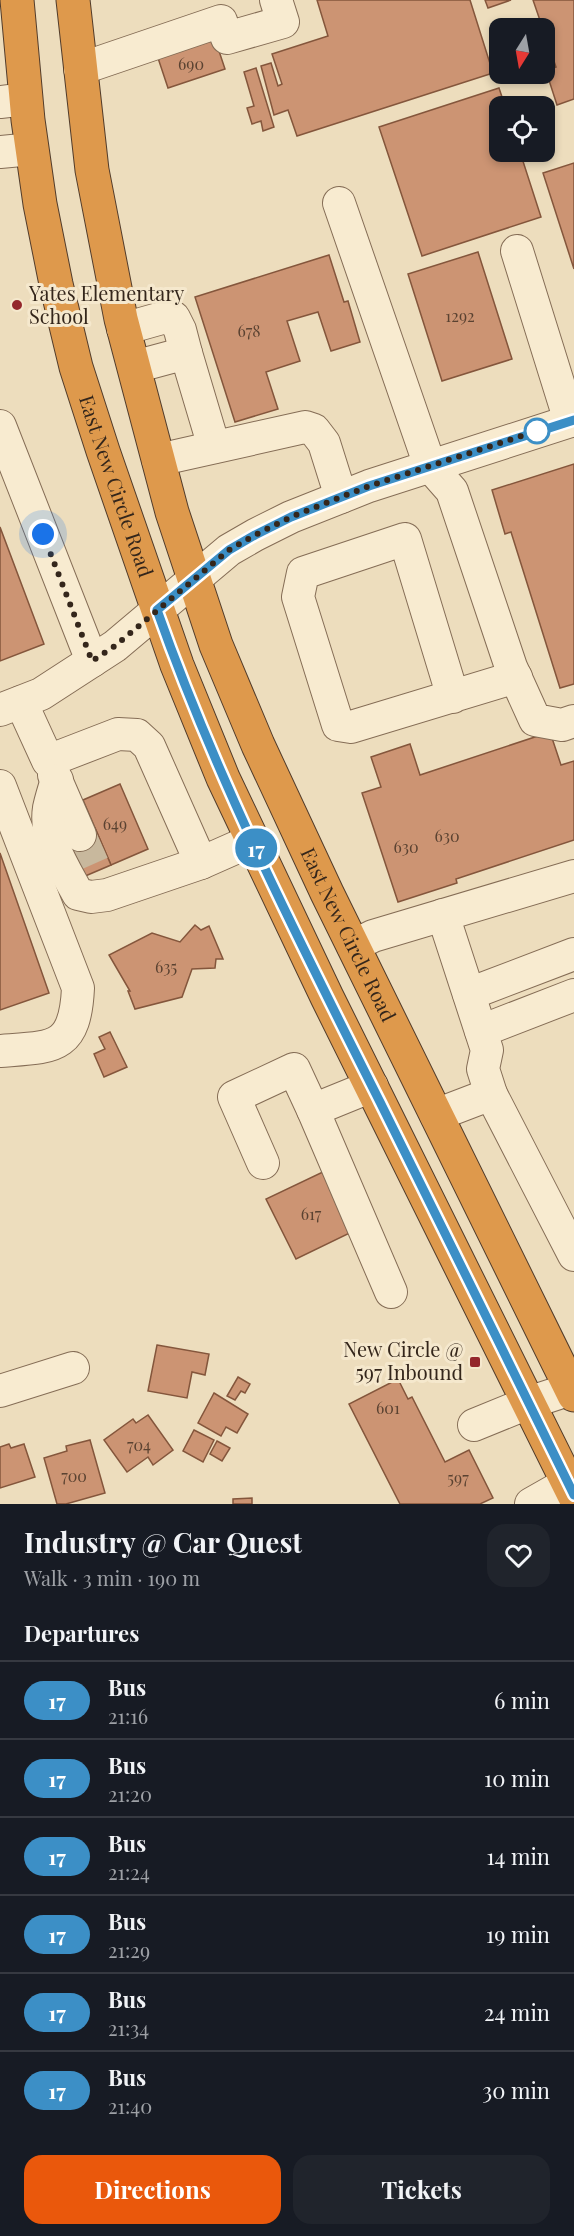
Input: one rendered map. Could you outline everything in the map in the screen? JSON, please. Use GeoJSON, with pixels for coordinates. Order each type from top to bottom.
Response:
{"type":"FeatureCollection","features":[{"type":"Feature","properties":{"kind":"highway","name":"East New Circle Road"},"geometry":{"type":"LineString","coordinates":[[17,0],[13,100],[32,149],[56,284],[76,367],[177,665],[223,778],[327,997],[571,1489]]}},
{"type":"Feature","properties":{"kind":"highway","name":"East New Circle Road"},"geometry":{"type":"LineString","coordinates":[[79,2],[80,69],[92,170],[123,329],[172,512],[216,645],[258,745],[353,946],[573,1390]]}},
{"type":"Feature","properties":{"kind":"street"},"geometry":{"type":"LineString","coordinates":[[80,69],[221,21],[227,38],[283,22],[276,0]]}},
{"type":"Feature","properties":{"kind":"street"},"geometry":{"type":"LineString","coordinates":[[0,152],[32,149]]}},
{"type":"Feature","properties":{"kind":"street"},"geometry":{"type":"LineString","coordinates":[[339,203],[430,466],[452,491],[516,677],[535,720],[562,724],[574,721]]}},
{"type":"Feature","properties":{"kind":"street"},"geometry":{"type":"LineString","coordinates":[[80,835],[52,770],[10,706],[41,694],[115,646],[229,550],[255,535],[369,486],[572,420],[517,251]]}},
{"type":"Feature","properties":{"kind":"street"},"geometry":{"type":"LineString","coordinates":[[123,329],[162,318],[174,318],[180,330],[214,447]]}},
{"type":"Feature","properties":{"kind":"street"},"geometry":{"type":"LineString","coordinates":[[134,367],[186,353]]}},
{"type":"Feature","properties":{"kind":"street"},"geometry":{"type":"LineString","coordinates":[[0,426],[92,661]]}},
{"type":"Feature","properties":{"kind":"street"},"geometry":{"type":"LineString","coordinates":[[158,460],[305,427],[314,430],[324,443],[341,497]]}},
{"type":"Feature","properties":{"kind":"street"},"geometry":{"type":"LineString","coordinates":[[453,697],[405,539],[303,573],[298,597],[338,725],[351,727],[453,697],[516,677]]}},
{"type":"Feature","properties":{"kind":"street"},"geometry":{"type":"LineString","coordinates":[[52,770],[118,734],[137,735],[149,746],[201,863]]}},
{"type":"Feature","properties":{"kind":"street"},"geometry":{"type":"LineString","coordinates":[[52,770],[49,811],[51,833],[57,855],[78,894],[91,897],[101,883],[201,863],[253,840]]}},
{"type":"Feature","properties":{"kind":"street"},"geometry":{"type":"LineString","coordinates":[[0,786],[78,988],[76,1014],[67,1036],[43,1048],[0,1051]]}},
{"type":"Feature","properties":{"kind":"street"},"geometry":{"type":"LineString","coordinates":[[353,946],[373,936],[574,876]]}},
{"type":"Feature","properties":{"kind":"street"},"geometry":{"type":"LineString","coordinates":[[443,915],[482,1031],[487,1050],[483,1069],[491,1094],[574,1255]]}},
{"type":"Feature","properties":{"kind":"street"},"geometry":{"type":"LineString","coordinates":[[470,994],[574,954]]}},
{"type":"Feature","properties":{"kind":"street"},"geometry":{"type":"LineString","coordinates":[[482,1031],[574,995]]}},
{"type":"Feature","properties":{"kind":"street"},"geometry":{"type":"LineString","coordinates":[[263,1163],[234,1097],[294,1069],[391,1292]]}},
{"type":"Feature","properties":{"kind":"street"},"geometry":{"type":"LineString","coordinates":[[313,1110],[372,1086]]}},
{"type":"Feature","properties":{"kind":"street"},"geometry":{"type":"LineString","coordinates":[[436,1115],[491,1094]]}},
{"type":"Feature","properties":{"kind":"street"},"geometry":{"type":"LineString","coordinates":[[0,1391],[73,1368]]}},
{"type":"Feature","properties":{"kind":"street"},"geometry":{"type":"LineString","coordinates":[[474,1425],[528,1403],[573,1390]]}},
{"type":"Feature","properties":{"kind":"street"},"geometry":{"type":"LineString","coordinates":[[531,1504],[571,1489]]}},
{"type":"Feature","properties":{"kind":"building"},"geometry":{"type":"Polygon","coordinates":[[[317,0],[470,0],[489,60],[489,74],[297,136],[288,110],[274,115],[261,66],[271,63],[278,86],[282,84],[272,54],[328,36],[317,0]]]}},
{"type":"Feature","properties":{"kind":"building"},"geometry":{"type":"Polygon","coordinates":[[[485,0],[511,0],[488,8],[485,0]]]}},
{"type":"Feature","properties":{"kind":"building"},"geometry":{"type":"Polygon","coordinates":[[[533,0],[574,0],[574,99],[557,105],[550,84],[555,84],[555,18],[539,18],[533,0]]]}},
{"type":"Feature","properties":{"kind":"building"},"geometry":{"type":"Polygon","coordinates":[[[215,39],[225,69],[168,88],[158,58],[215,39]]]}},
{"type":"Feature","properties":{"kind":"building"},"geometry":{"type":"Polygon","coordinates":[[[256,68],[274,127],[263,131],[261,121],[252,124],[247,108],[254,106],[244,72],[256,68]]]}},
{"type":"Feature","properties":{"kind":"building"},"geometry":{"type":"Polygon","coordinates":[[[499,88],[502,96],[489,96],[489,162],[523,162],[541,217],[422,256],[379,127],[499,88]]]}},
{"type":"Feature","properties":{"kind":"building"},"geometry":{"type":"Polygon","coordinates":[[[574,163],[574,269],[543,173],[574,163]]]}},
{"type":"Feature","properties":{"kind":"building"},"geometry":{"type":"Polygon","coordinates":[[[478,252],[512,359],[442,381],[408,274],[478,252]]]}},
{"type":"Feature","properties":{"kind":"building"},"geometry":{"type":"Polygon","coordinates":[[[329,255],[344,302],[348,301],[360,342],[331,351],[318,312],[287,321],[300,361],[266,372],[278,409],[235,422],[195,297],[329,255]]]}},
{"type":"Feature","properties":{"kind":"building"},"geometry":{"type":"Polygon","coordinates":[[[574,464],[574,684],[560,688],[511,532],[505,534],[492,490],[574,464]]]}},
{"type":"Feature","properties":{"kind":"building"},"geometry":{"type":"Polygon","coordinates":[[[0,527],[44,644],[0,661],[0,527]]]}},
{"type":"Feature","properties":{"kind":"building"},"geometry":{"type":"Polygon","coordinates":[[[550,732],[561,765],[574,761],[574,840],[456,879],[457,883],[398,902],[362,793],[381,787],[371,757],[410,744],[420,775],[550,732]]]}},
{"type":"Feature","properties":{"kind":"building"},"geometry":{"type":"Polygon","coordinates":[[[120,784],[148,849],[111,865],[83,800],[120,784]]]}},
{"type":"Feature","properties":{"kind":"building"},"geometry":{"type":"Polygon","coordinates":[[[95,828],[111,865],[76,880],[60,843],[95,828]]]}},
{"type":"Feature","properties":{"kind":"building"},"geometry":{"type":"Polygon","coordinates":[[[0,853],[49,993],[0,1010],[0,853]]]}},
{"type":"Feature","properties":{"kind":"building"},"geometry":{"type":"Polygon","coordinates":[[[195,925],[201,930],[209,926],[223,959],[216,959],[215,968],[192,969],[182,997],[135,1009],[128,991],[130,991],[109,955],[152,933],[180,942],[195,925]]]}},
{"type":"Feature","properties":{"kind":"building"},"geometry":{"type":"Polygon","coordinates":[[[110,1032],[127,1067],[104,1077],[94,1054],[105,1049],[99,1037],[110,1032]]]}},
{"type":"Feature","properties":{"kind":"building"},"geometry":{"type":"Polygon","coordinates":[[[327,1170],[356,1230],[296,1259],[266,1199],[327,1170]]]}},
{"type":"Feature","properties":{"kind":"building"},"geometry":{"type":"Polygon","coordinates":[[[157,1345],[209,1354],[205,1375],[192,1372],[187,1398],[148,1391],[157,1345]]]}},
{"type":"Feature","properties":{"kind":"building"},"geometry":{"type":"Polygon","coordinates":[[[238,1377],[250,1384],[245,1393],[241,1391],[235,1400],[227,1396],[238,1377]]]}},
{"type":"Feature","properties":{"kind":"building"},"geometry":{"type":"Polygon","coordinates":[[[398,1379],[408,1399],[412,1397],[445,1462],[469,1450],[493,1498],[480,1504],[400,1504],[349,1404],[398,1379]]]}},
{"type":"Feature","properties":{"kind":"building"},"geometry":{"type":"Polygon","coordinates":[[[214,1393],[248,1414],[237,1433],[226,1427],[221,1436],[198,1423],[214,1393]]]}},
{"type":"Feature","properties":{"kind":"building"},"geometry":{"type":"Polygon","coordinates":[[[148,1415],[173,1450],[153,1465],[148,1457],[127,1472],[104,1440],[133,1419],[136,1423],[148,1415]]]}},
{"type":"Feature","properties":{"kind":"building"},"geometry":{"type":"Polygon","coordinates":[[[194,1430],[214,1440],[203,1462],[183,1451],[194,1430]]]}},
{"type":"Feature","properties":{"kind":"building"},"geometry":{"type":"Polygon","coordinates":[[[90,1440],[105,1493],[66,1504],[57,1504],[44,1458],[67,1451],[66,1446],[90,1440]]]}},
{"type":"Feature","properties":{"kind":"building"},"geometry":{"type":"Polygon","coordinates":[[[217,1441],[230,1448],[222,1461],[210,1454],[217,1441]]]}},
{"type":"Feature","properties":{"kind":"building"},"geometry":{"type":"Polygon","coordinates":[[[9,1444],[11,1448],[24,1444],[35,1477],[0,1488],[0,1447],[9,1444]]]}},
{"type":"Feature","properties":{"kind":"building"},"geometry":{"type":"Polygon","coordinates":[[[252,1498],[252,1504],[233,1504],[233,1499],[252,1498]]]}},
{"type":"Feature","properties":{"kind":"tunnel"},"geometry":{"type":"LineString","coordinates":[[80,835],[96,871]]}},
{"type":"Feature","properties":{"kind":"bus line","name":"17"},"geometry":{"type":"LineString","coordinates":[[574,420],[369,486],[291,517],[229,550],[157,610],[223,778],[327,997],[574,1495]]}},
{"type":"Feature","properties":{"kind":"place","name":"Yates Elementary School"},"geometry":{"type":"Point","coordinates":[17,305]}},
{"type":"Feature","properties":{"kind":"place","name":"New Circle @ 597 Inbound"},"geometry":{"type":"Point","coordinates":[475,1362]}},
{"type":"Feature","properties":{"kind":"route"},"geometry":{"type":"LineString","coordinates":[[43,534],[92,661],[115,646],[229,550],[255,535],[291,517],[369,486],[537,431]]}}]}
